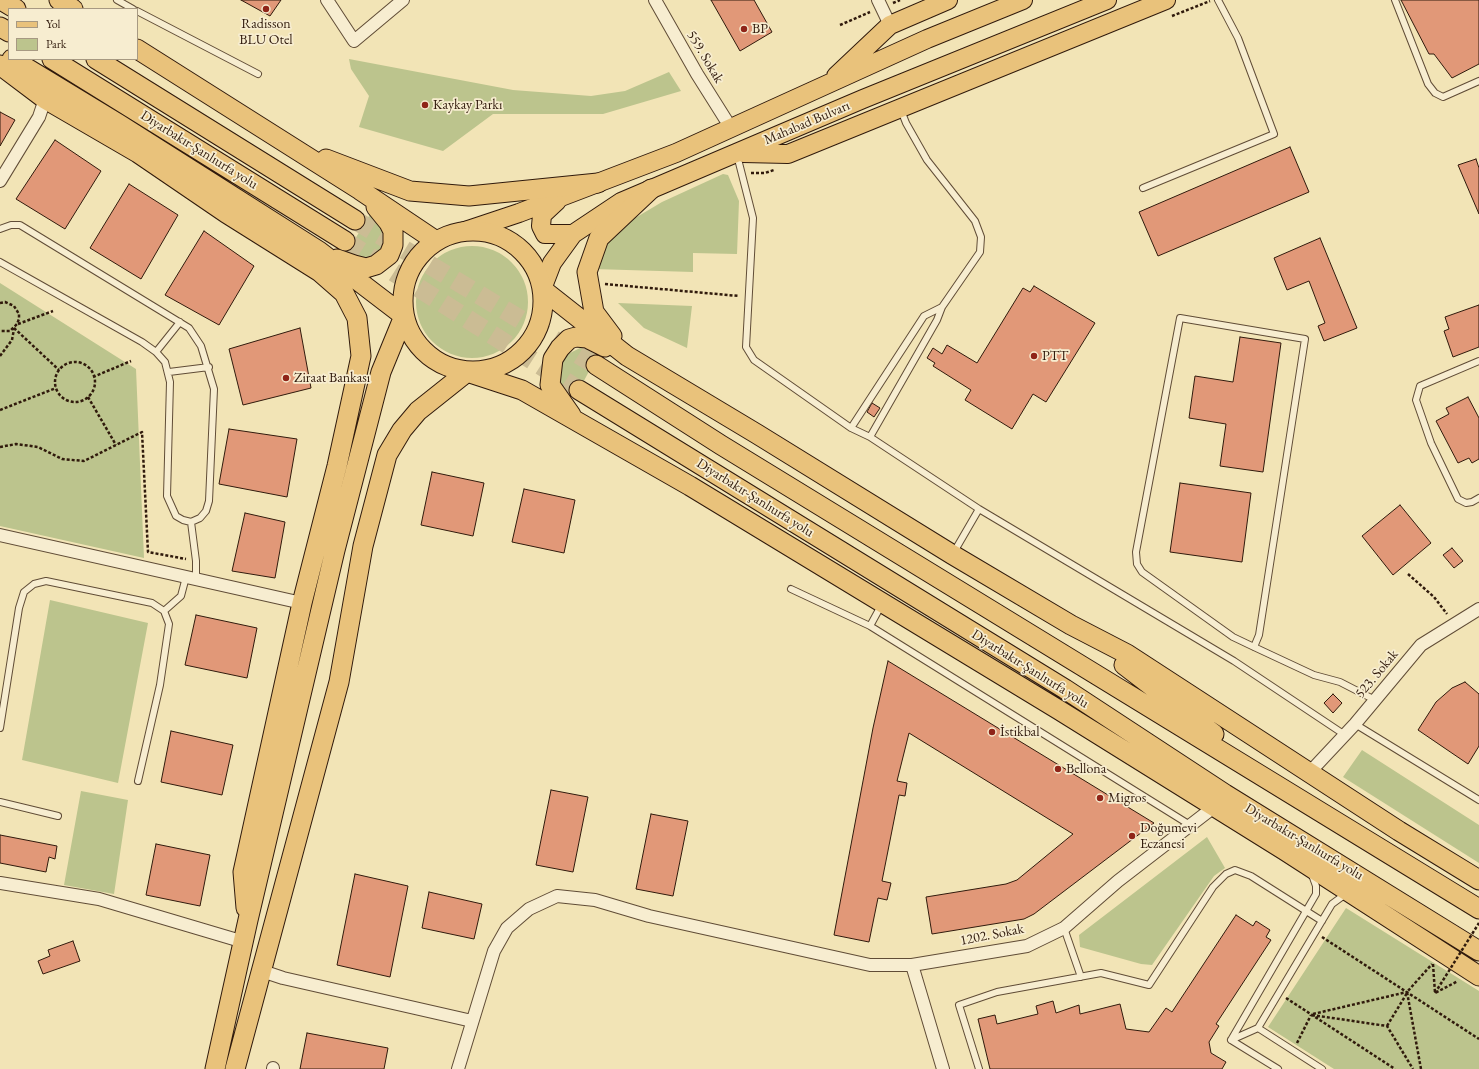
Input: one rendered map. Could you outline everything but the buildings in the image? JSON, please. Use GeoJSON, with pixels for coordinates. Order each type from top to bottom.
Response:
{"type":"FeatureCollection","features":[{"type":"Feature","properties":{"kind":"highway"},"geometry":{"type":"LineString","coordinates":[[1,0],[14,8]]}},
{"type":"Feature","properties":{"kind":"highway"},"geometry":{"type":"LineString","coordinates":[[59,0],[71,8]]}},
{"type":"Feature","properties":{"kind":"highway"},"geometry":{"type":"LineString","coordinates":[[138,50],[360,190],[436,241]]}},
{"type":"Feature","properties":{"kind":"highway"},"geometry":{"type":"LineString","coordinates":[[14,60],[126,128],[319,251],[404,316]]}},
{"type":"Feature","properties":{"kind":"highway","name":"Diyarbakır-Şanlıurfa yolu"},"geometry":{"type":"LineString","coordinates":[[54,60],[345,241]]}},
{"type":"Feature","properties":{"kind":"highway","name":"Diyarbakır-Şanlıurfa yolu"},"geometry":{"type":"LineString","coordinates":[[98,60],[355,220]]}},
{"type":"Feature","properties":{"kind":"highway"},"geometry":{"type":"LineString","coordinates":[[0,65],[45,99],[138,153],[226,213],[320,272],[344,293],[357,318],[361,356],[337,466],[302,603],[242,872],[248,920]]}},
{"type":"Feature","properties":{"kind":"highway"},"geometry":{"type":"LineString","coordinates":[[290,146],[410,191],[469,196],[598,183]]}},
{"type":"Feature","properties":{"kind":"highway"},"geometry":{"type":"LineString","coordinates":[[626,356],[594,312],[587,272],[600,238],[651,189]]}},
{"type":"Feature","properties":{"kind":"highway"},"geometry":{"type":"LineString","coordinates":[[319,251],[354,266],[366,268],[376,265],[389,255],[393,245],[393,230],[389,223],[360,190]]}},
{"type":"Feature","properties":{"kind":"highway"},"geometry":{"type":"LineString","coordinates":[[235,1069],[338,682],[363,546],[387,455],[402,430],[418,411],[467,372],[488,370],[508,362],[525,349],[537,331],[543,310],[542,289],[534,268],[521,250],[502,237],[480,231],[457,232],[436,241],[422,252],[405,281],[402,298],[404,316],[412,337],[426,354],[445,366],[467,372],[522,390],[574,419],[697,490],[1059,710],[1219,801],[1310,867],[1471,978]]}},
{"type":"Feature","properties":{"kind":"highway"},"geometry":{"type":"LineString","coordinates":[[542,289],[626,356],[757,434],[953,555],[1071,625],[1127,654],[1399,831],[1479,880]]}},
{"type":"Feature","properties":{"kind":"highway"},"geometry":{"type":"LineString","coordinates":[[215,1069],[248,920],[335,550],[381,372],[404,316]]}},
{"type":"Feature","properties":{"kind":"highway"},"geometry":{"type":"LineString","coordinates":[[574,419],[550,384],[553,358],[560,348],[570,339],[582,338],[626,356]]}},
{"type":"Feature","properties":{"kind":"highway","name":"Diyarbakır-Şanlıurfa yolu"},"geometry":{"type":"LineString","coordinates":[[596,365],[727,449],[1479,909]]}},
{"type":"Feature","properties":{"kind":"highway","name":"Diyarbakır-Şanlıurfa yolu"},"geometry":{"type":"LineString","coordinates":[[579,390],[1065,690],[1219,801],[1479,951]]}},
{"type":"Feature","properties":{"kind":"highway"},"geometry":{"type":"LineString","coordinates":[[1071,625],[1289,793]]}},
{"type":"Feature","properties":{"kind":"main road"},"geometry":{"type":"LineString","coordinates":[[826,85],[890,25],[948,0]]}},
{"type":"Feature","properties":{"kind":"main road","name":"Mahabad Bulvarı"},"geometry":{"type":"LineString","coordinates":[[462,232],[562,197],[676,153],[926,40],[1024,0]]}},
{"type":"Feature","properties":{"kind":"main road","name":"Mahabad Bulvarı"},"geometry":{"type":"LineString","coordinates":[[542,289],[552,263],[572,234],[621,202],[870,96],[1106,0]]}},
{"type":"Feature","properties":{"kind":"main road"},"geometry":{"type":"LineString","coordinates":[[736,153],[788,154],[1166,0]]}},
{"type":"Feature","properties":{"kind":"main road"},"geometry":{"type":"LineString","coordinates":[[562,197],[542,215],[541,226],[545,234],[572,234]]}},
{"type":"Feature","properties":{"kind":"street"},"geometry":{"type":"LineString","coordinates":[[327,0],[354,41],[404,0]]}},
{"type":"Feature","properties":{"kind":"street","name":"559. Sokak"},"geometry":{"type":"LineString","coordinates":[[655,0],[697,74],[731,128]]}},
{"type":"Feature","properties":{"kind":"street"},"geometry":{"type":"LineString","coordinates":[[878,0],[890,25]]}},
{"type":"Feature","properties":{"kind":"street"},"geometry":{"type":"LineString","coordinates":[[0,181],[39,117],[45,99]]}},
{"type":"Feature","properties":{"kind":"street"},"geometry":{"type":"LineString","coordinates":[[0,535],[302,603]]}},
{"type":"Feature","properties":{"kind":"street","name":"523. Sokak"},"geometry":{"type":"LineString","coordinates":[[1310,772],[1345,735],[1421,645],[1479,609]]}},
{"type":"Feature","properties":{"kind":"street","name":"1202. Sokak"},"geometry":{"type":"LineString","coordinates":[[458,1069],[494,951],[506,928],[529,909],[557,896],[595,900],[649,916],[870,965],[912,965],[1027,946],[1064,928],[1118,881],[1219,801]]}},
{"type":"Feature","properties":{"kind":"street"},"geometry":{"type":"LineString","coordinates":[[0,883],[99,899],[244,942]]}},
{"type":"Feature","properties":{"kind":"street"},"geometry":{"type":"LineString","coordinates":[[912,965],[943,1069]]}},
{"type":"Feature","properties":{"kind":"street"},"geometry":{"type":"LineString","coordinates":[[262,971],[283,978],[472,1021]]}},
{"type":"Feature","properties":{"kind":"lane"},"geometry":{"type":"LineString","coordinates":[[117,0],[131,8]]}},
{"type":"Feature","properties":{"kind":"lane"},"geometry":{"type":"LineString","coordinates":[[1142,188],[1274,134],[1238,38],[1218,0]]}},
{"type":"Feature","properties":{"kind":"lane"},"geometry":{"type":"LineString","coordinates":[[1395,0],[1428,84],[1435,93],[1443,97],[1479,81]]}},
{"type":"Feature","properties":{"kind":"lane"},"geometry":{"type":"LineString","coordinates":[[138,12],[258,74]]}},
{"type":"Feature","properties":{"kind":"lane"},"geometry":{"type":"LineString","coordinates":[[870,437],[937,320],[942,306],[980,252],[981,237],[975,221],[927,160],[906,123],[900,108]]}},
{"type":"Feature","properties":{"kind":"lane"},"geometry":{"type":"LineString","coordinates":[[736,153],[753,218],[746,347],[754,360],[851,428],[870,437],[979,509],[1234,662],[1345,735]]}},
{"type":"Feature","properties":{"kind":"lane"},"geometry":{"type":"LineString","coordinates":[[0,229],[11,225],[20,226],[189,328],[201,346],[209,366],[214,389],[209,501],[206,511],[200,518],[191,522],[176,516],[167,496],[169,372],[166,362],[156,352],[0,262]]}},
{"type":"Feature","properties":{"kind":"lane"},"geometry":{"type":"LineString","coordinates":[[851,428],[924,316],[942,306]]}},
{"type":"Feature","properties":{"kind":"lane"},"geometry":{"type":"LineString","coordinates":[[1254,647],[1260,627],[1305,339],[1180,318],[1136,552],[1137,564],[1142,572],[1233,637],[1254,647],[1314,675],[1340,682],[1375,700]]}},
{"type":"Feature","properties":{"kind":"lane"},"geometry":{"type":"LineString","coordinates":[[156,352],[180,322]]}},
{"type":"Feature","properties":{"kind":"lane"},"geometry":{"type":"LineString","coordinates":[[1479,361],[1420,386],[1416,400],[1431,443],[1458,499],[1466,503],[1479,498]]}},
{"type":"Feature","properties":{"kind":"lane"},"geometry":{"type":"LineString","coordinates":[[169,372],[209,366]]}},
{"type":"Feature","properties":{"kind":"lane"},"geometry":{"type":"LineString","coordinates":[[953,555],[979,509]]}},
{"type":"Feature","properties":{"kind":"lane"},"geometry":{"type":"LineString","coordinates":[[164,611],[181,596],[191,578],[196,561],[191,522]]}},
{"type":"Feature","properties":{"kind":"lane"},"geometry":{"type":"LineString","coordinates":[[0,728],[19,608],[24,592],[34,584],[46,581],[152,603],[164,611],[169,624],[160,685],[138,781]]}},
{"type":"Feature","properties":{"kind":"lane"},"geometry":{"type":"LineString","coordinates":[[791,589],[870,626],[1190,825]]}},
{"type":"Feature","properties":{"kind":"lane"},"geometry":{"type":"LineString","coordinates":[[870,626],[882,603]]}},
{"type":"Feature","properties":{"kind":"lane"},"geometry":{"type":"LineString","coordinates":[[1354,724],[1479,800]]}},
{"type":"Feature","properties":{"kind":"lane"},"geometry":{"type":"LineString","coordinates":[[0,802],[58,816]]}},
{"type":"Feature","properties":{"kind":"lane"},"geometry":{"type":"LineString","coordinates":[[1231,1040],[1316,894],[1316,886],[1310,867]]}},
{"type":"Feature","properties":{"kind":"lane"},"geometry":{"type":"LineString","coordinates":[[979,1069],[960,1005],[997,992],[1101,973],[1149,985],[1213,887],[1226,874],[1235,870],[1251,876],[1305,912],[1322,921]]}},
{"type":"Feature","properties":{"kind":"lane"},"geometry":{"type":"LineString","coordinates":[[1231,1040],[1258,1028],[1332,904],[1347,892]]}},
{"type":"Feature","properties":{"kind":"lane"},"geometry":{"type":"LineString","coordinates":[[1064,928],[1082,977]]}},
{"type":"Feature","properties":{"kind":"lane"},"geometry":{"type":"LineString","coordinates":[[1258,1028],[1322,1069]]}},
{"type":"Feature","properties":{"kind":"lane"},"geometry":{"type":"LineString","coordinates":[[1231,1040],[1278,1069]]}},
{"type":"Feature","properties":{"kind":"path"},"geometry":{"type":"LineString","coordinates":[[588,282],[748,297]]}},
{"type":"Feature","properties":{"kind":"path"},"geometry":{"type":"LineString","coordinates":[[0,303],[5,302],[14,306],[19,314],[12,340],[0,356]]}},
{"type":"Feature","properties":{"kind":"path"},"geometry":{"type":"LineString","coordinates":[[17,324],[53,311]]}},
{"type":"Feature","properties":{"kind":"path"},"geometry":{"type":"LineString","coordinates":[[0,331],[5,332],[14,328]]}},
{"type":"Feature","properties":{"kind":"path"},"geometry":{"type":"LineString","coordinates":[[14,328],[59,370]]}},
{"type":"Feature","properties":{"kind":"path"},"geometry":{"type":"LineString","coordinates":[[93,377],[131,361]]}},
{"type":"Feature","properties":{"kind":"path"},"geometry":{"type":"LineString","coordinates":[[77,363],[88,368],[93,377],[94,386],[88,397],[82,401],[69,401],[59,394],[55,382],[59,370],[64,366],[77,363]]}},
{"type":"Feature","properties":{"kind":"path"},"geometry":{"type":"LineString","coordinates":[[0,410],[56,388]]}},
{"type":"Feature","properties":{"kind":"path"},"geometry":{"type":"LineString","coordinates":[[88,397],[116,445]]}},
{"type":"Feature","properties":{"kind":"path"},"geometry":{"type":"LineString","coordinates":[[0,447],[16,444],[38,447],[62,460],[84,461],[142,432],[148,552],[196,561]]}},
{"type":"Feature","properties":{"kind":"path"},"geometry":{"type":"LineString","coordinates":[[1408,574],[1434,597],[1454,624]]}},
{"type":"Feature","properties":{"kind":"path"},"geometry":{"type":"LineString","coordinates":[[1435,993],[1479,923]]}},
{"type":"Feature","properties":{"kind":"path"},"geometry":{"type":"LineString","coordinates":[[1315,932],[1479,1039]]}},
{"type":"Feature","properties":{"kind":"path"},"geometry":{"type":"LineString","coordinates":[[1387,1026],[1408,992],[1433,962],[1435,993]]}},
{"type":"Feature","properties":{"kind":"path"},"geometry":{"type":"LineString","coordinates":[[1435,993],[1471,978]]}},
{"type":"Feature","properties":{"kind":"path"},"geometry":{"type":"LineString","coordinates":[[1293,1050],[1311,1015],[1408,992]]}},
{"type":"Feature","properties":{"kind":"path"},"geometry":{"type":"LineString","coordinates":[[1408,992],[1421,1069]]}},
{"type":"Feature","properties":{"kind":"path"},"geometry":{"type":"LineString","coordinates":[[1279,993],[1395,1069]]}},
{"type":"Feature","properties":{"kind":"path"},"geometry":{"type":"LineString","coordinates":[[1311,1015],[1387,1026]]}},
{"type":"Feature","properties":{"kind":"path"},"geometry":{"type":"LineString","coordinates":[[1387,1026],[1413,1069]]}},
{"type":"Feature","properties":{"kind":"green space"},"geometry":{"type":"Polygon","coordinates":[[[349,59],[513,90],[591,96],[625,91],[669,72],[681,91],[603,114],[493,114],[443,151],[359,127],[369,96],[351,69],[349,59]]]}},
{"type":"Feature","properties":{"kind":"green space"},"geometry":{"type":"Polygon","coordinates":[[[723,174],[728,175],[739,201],[737,254],[693,253],[693,272],[593,269],[603,242],[620,227],[662,202],[723,174]]]}},
{"type":"Feature","properties":{"kind":"green space"},"geometry":{"type":"Polygon","coordinates":[[[372,211],[384,225],[385,240],[380,249],[375,255],[359,259],[346,254],[372,211]]]}},
{"type":"Feature","properties":{"kind":"green space"},"geometry":{"type":"Polygon","coordinates":[[[472,246],[483,247],[493,251],[503,256],[511,263],[518,271],[523,281],[527,291],[527,313],[523,323],[518,333],[511,341],[503,348],[493,353],[483,357],[472,358],[461,357],[451,353],[441,348],[433,341],[426,333],[421,323],[417,313],[416,302],[417,291],[421,281],[426,271],[433,263],[441,256],[451,251],[461,247],[472,246]]]}},
{"type":"Feature","properties":{"kind":"green space"},"geometry":{"type":"Polygon","coordinates":[[[0,283],[136,369],[144,558],[0,526],[0,283]]]}},
{"type":"Feature","properties":{"kind":"green space"},"geometry":{"type":"Polygon","coordinates":[[[618,303],[692,306],[687,348],[644,328],[618,303]]]}},
{"type":"Feature","properties":{"kind":"green space"},"geometry":{"type":"Polygon","coordinates":[[[580,348],[588,348],[599,352],[575,398],[564,389],[558,377],[560,362],[568,354],[580,348]]]}},
{"type":"Feature","properties":{"kind":"green space"},"geometry":{"type":"Polygon","coordinates":[[[50,600],[148,623],[118,783],[22,760],[50,600]]]}},
{"type":"Feature","properties":{"kind":"green space"},"geometry":{"type":"Polygon","coordinates":[[[1362,750],[1479,825],[1479,863],[1343,777],[1362,750]]]}},
{"type":"Feature","properties":{"kind":"green space"},"geometry":{"type":"Polygon","coordinates":[[[81,791],[128,800],[114,894],[64,885],[81,791]]]}},
{"type":"Feature","properties":{"kind":"green space"},"geometry":{"type":"Polygon","coordinates":[[[1207,837],[1225,868],[1214,876],[1152,965],[1141,964],[1080,947],[1079,935],[1207,837]]]}},
{"type":"Feature","properties":{"kind":"green space"},"geometry":{"type":"Polygon","coordinates":[[[1346,908],[1479,991],[1479,1069],[1334,1069],[1268,1027],[1346,908]]]}},
{"type":"Feature","properties":{"kind":"tunnel"},"geometry":{"type":"LineString","coordinates":[[355,220],[596,365]]}},
{"type":"Feature","properties":{"kind":"tunnel"},"geometry":{"type":"LineString","coordinates":[[345,241],[579,390]]}},
{"type":"Feature","properties":{"kind":"place","name":"Radisson BLU Otel"},"geometry":{"type":"Point","coordinates":[266,9]}},
{"type":"Feature","properties":{"kind":"place","name":"BP"},"geometry":{"type":"Point","coordinates":[744,29]}},
{"type":"Feature","properties":{"kind":"place","name":"Kaykay Parkı"},"geometry":{"type":"Point","coordinates":[425,105]}},
{"type":"Feature","properties":{"kind":"place","name":"PTT"},"geometry":{"type":"Point","coordinates":[1034,356]}},
{"type":"Feature","properties":{"kind":"place","name":"Ziraat Bankası"},"geometry":{"type":"Point","coordinates":[286,378]}},
{"type":"Feature","properties":{"kind":"place","name":"İstikbal"},"geometry":{"type":"Point","coordinates":[992,732]}},
{"type":"Feature","properties":{"kind":"place","name":"Bellona"},"geometry":{"type":"Point","coordinates":[1058,769]}},
{"type":"Feature","properties":{"kind":"place","name":"Migros"},"geometry":{"type":"Point","coordinates":[1100,798]}},
{"type":"Feature","properties":{"kind":"place","name":"Doğumevi Eczanesi"},"geometry":{"type":"Point","coordinates":[1132,836]}}]}
